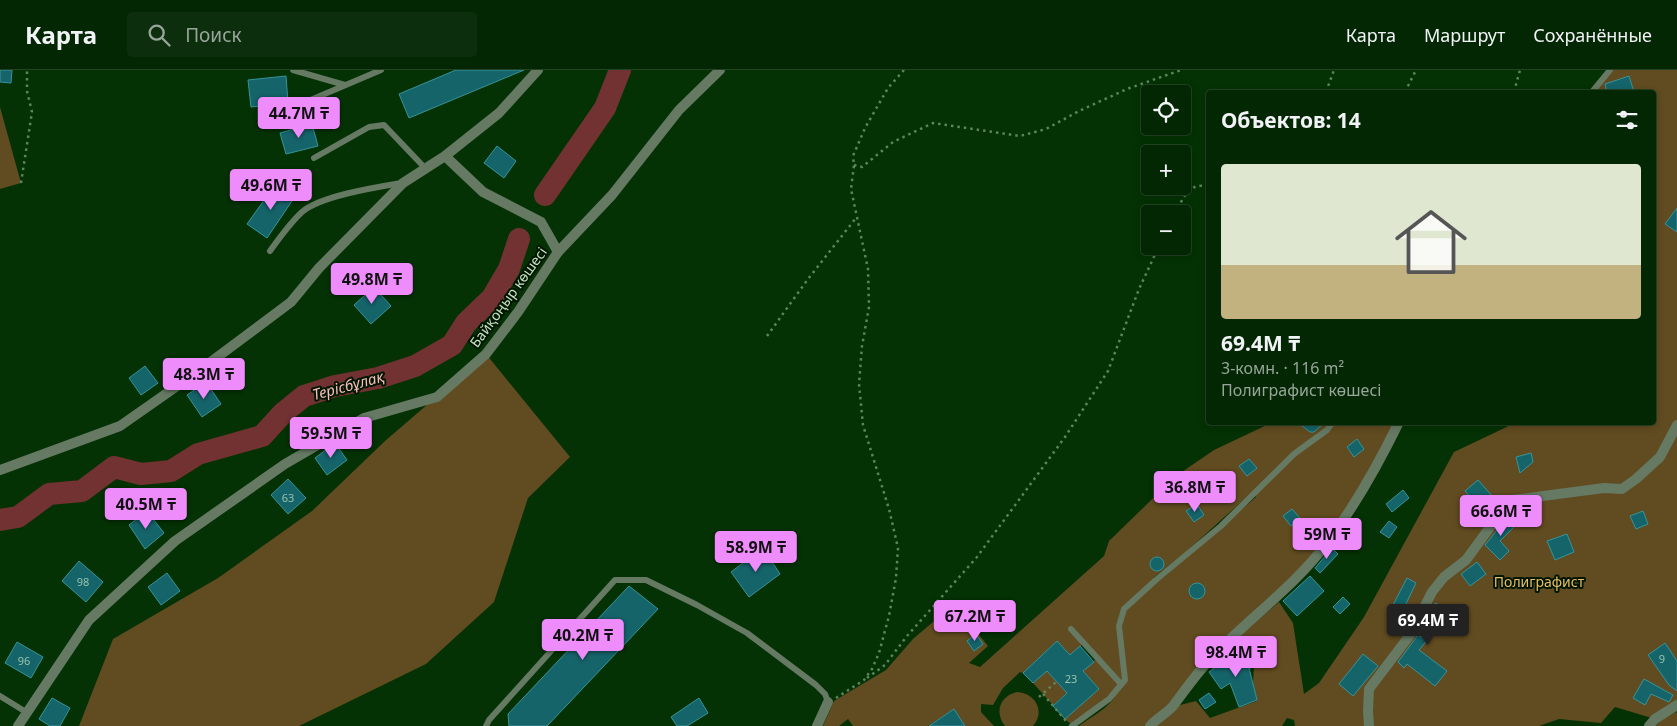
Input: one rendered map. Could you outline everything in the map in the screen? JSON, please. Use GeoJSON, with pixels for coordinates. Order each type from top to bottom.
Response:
{"type":"FeatureCollection","features":[{"type":"Feature","properties":{"kind":"street"},"geometry":{"type":"LineString","coordinates":[[0,470],[120,426],[200,370],[291,302],[319,268],[403,182],[445,156],[499,113],[538,70]]}},
{"type":"Feature","properties":{"kind":"street","name":"Байқоңыр көшесі"},"geometry":{"type":"LineString","coordinates":[[18,726],[89,620],[175,542],[284,464],[364,418],[436,398],[486,354],[518,312],[558,252],[612,195],[679,110],[720,70]]}},
{"type":"Feature","properties":{"kind":"street"},"geometry":{"type":"LineString","coordinates":[[445,156],[483,192],[541,222],[558,252]]}},
{"type":"Feature","properties":{"kind":"street"},"geometry":{"type":"LineString","coordinates":[[1150,726],[1171,708],[1211,658],[1263,611],[1327,544],[1371,477],[1397,425]]}},
{"type":"Feature","properties":{"kind":"street"},"geometry":{"type":"LineString","coordinates":[[1369,726],[1369,689],[1410,635],[1432,592],[1444,577],[1466,560],[1512,500],[1604,488],[1622,488],[1636,479],[1660,457],[1677,425]]}},
{"type":"Feature","properties":{"kind":"street"},"geometry":{"type":"LineString","coordinates":[[817,726],[828,702]]}},
{"type":"Feature","properties":{"kind":"street"},"geometry":{"type":"LineString","coordinates":[[1649,726],[1677,705]]}},
{"type":"Feature","properties":{"kind":"lane"},"geometry":{"type":"LineString","coordinates":[[293,70],[345,85]]}},
{"type":"Feature","properties":{"kind":"lane"},"geometry":{"type":"LineString","coordinates":[[280,113],[381,70]]}},
{"type":"Feature","properties":{"kind":"lane"},"geometry":{"type":"LineString","coordinates":[[1594,90],[1610,70]]}},
{"type":"Feature","properties":{"kind":"lane"},"geometry":{"type":"LineString","coordinates":[[314,158],[369,128],[384,125],[425,168]]}},
{"type":"Feature","properties":{"kind":"lane"},"geometry":{"type":"LineString","coordinates":[[270,250],[282,233],[304,210],[327,199],[403,182]]}},
{"type":"Feature","properties":{"kind":"lane"},"geometry":{"type":"LineString","coordinates":[[1071,726],[1109,699],[1125,680],[1119,626],[1124,609],[1220,526],[1294,454],[1331,425]]}},
{"type":"Feature","properties":{"kind":"lane"},"geometry":{"type":"LineString","coordinates":[[486,726],[489,720],[615,580],[646,580],[697,605],[747,633],[816,685],[825,694],[828,702]]}},
{"type":"Feature","properties":{"kind":"lane"},"geometry":{"type":"LineString","coordinates":[[1071,628],[1121,684]]}},
{"type":"Feature","properties":{"kind":"lane"},"geometry":{"type":"LineString","coordinates":[[0,696],[26,712]]}},
{"type":"Feature","properties":{"kind":"path"},"geometry":{"type":"LineString","coordinates":[[21,183],[32,112],[27,92],[28,70]]}},
{"type":"Feature","properties":{"kind":"path"},"geometry":{"type":"LineString","coordinates":[[864,680],[872,669],[889,616],[896,578],[898,548],[889,509],[863,426],[859,384],[862,346],[869,307],[868,269],[851,189],[854,165],[853,156],[865,128],[888,88],[904,70]]}},
{"type":"Feature","properties":{"kind":"path"},"geometry":{"type":"LineString","coordinates":[[854,165],[862,167],[893,142],[933,123],[1020,136],[1046,130],[1079,111],[1127,88],[1182,70]]}},
{"type":"Feature","properties":{"kind":"path"},"geometry":{"type":"LineString","coordinates":[[1327,90],[1334,70]]}},
{"type":"Feature","properties":{"kind":"path"},"geometry":{"type":"LineString","coordinates":[[1406,90],[1416,70]]}},
{"type":"Feature","properties":{"kind":"path"},"geometry":{"type":"LineString","coordinates":[[1515,90],[1520,70]]}},
{"type":"Feature","properties":{"kind":"path"},"geometry":{"type":"LineString","coordinates":[[1179,205],[1188,190],[1201,185],[1206,186]]}},
{"type":"Feature","properties":{"kind":"path"},"geometry":{"type":"LineString","coordinates":[[767,336],[808,279],[856,218]]}},
{"type":"Feature","properties":{"kind":"path"},"geometry":{"type":"LineString","coordinates":[[828,702],[885,666],[907,636],[977,557],[1065,437],[1108,371],[1138,289],[1155,255]]}},
{"type":"Feature","properties":{"kind":"path"},"geometry":{"type":"LineString","coordinates":[[1039,697],[1056,682]]}},
{"type":"Feature","properties":{"kind":"path"},"geometry":{"type":"LineString","coordinates":[[1043,694],[1071,726]]}},
{"type":"Feature","properties":{"kind":"green space","name":"Полиграфист"},"geometry":{"type":"Polygon","coordinates":[[[1610,70],[1677,70],[1677,702],[1655,719],[1615,707],[1601,723],[1559,719],[1539,726],[1295,726],[1294,720],[1287,718],[1282,726],[1079,726],[1109,704],[1117,693],[1118,686],[1072,725],[1065,719],[1099,689],[1083,671],[1096,659],[1083,644],[1069,656],[1057,641],[1023,673],[1020,672],[1003,688],[993,705],[981,704],[981,712],[994,726],[965,726],[954,709],[928,726],[853,726],[848,719],[839,726],[823,726],[834,701],[886,670],[913,639],[954,604],[988,646],[969,663],[980,667],[1104,556],[1109,541],[1176,476],[1214,450],[1267,425],[1398,425],[1327,544],[1211,658],[1172,707],[1196,701],[1210,718],[1257,701],[1253,683],[1254,666],[1236,639],[1279,602],[1293,623],[1304,694],[1319,683],[1364,617],[1454,452],[1511,425],[1656,425],[1656,90],[1594,90],[1610,70]],[[1252,492],[1188,550],[1153,578],[1164,577],[1256,497],[1252,492]]]}},
{"type":"Feature","properties":{"kind":"green space"},"geometry":{"type":"Polygon","coordinates":[[[0,107],[21,183],[0,189],[0,107]]]}},
{"type":"Feature","properties":{"kind":"green space"},"geometry":{"type":"Polygon","coordinates":[[[486,354],[570,457],[528,498],[494,602],[426,664],[299,726],[79,726],[113,639],[218,578],[312,511],[385,441],[486,354]]]}},
{"type":"Feature","properties":{"kind":"green space"},"geometry":{"type":"Polygon","coordinates":[[[1047,671],[1067,693],[1053,705],[1033,683],[1047,671]]]}},
{"type":"Feature","properties":{"kind":"green space"},"geometry":{"type":"Polygon","coordinates":[[[1017,692],[1029,696],[1037,704],[1039,714],[1033,726],[1005,726],[1002,721],[999,710],[1003,701],[1006,697],[1017,692]]]}},
{"type":"Feature","properties":{"kind":"green space"},"geometry":{"type":"Polygon","coordinates":[[[1676,712],[1677,726],[1656,726],[1660,721],[1676,712]]]}},
{"type":"Feature","properties":{"kind":"building"},"geometry":{"type":"Polygon","coordinates":[[[0,70],[12,70],[11,83],[0,82],[0,70]]]}},
{"type":"Feature","properties":{"kind":"building"},"geometry":{"type":"Polygon","coordinates":[[[456,70],[524,70],[409,118],[399,94],[456,70]]]}},
{"type":"Feature","properties":{"kind":"building"},"geometry":{"type":"Polygon","coordinates":[[[286,76],[288,103],[251,107],[248,80],[286,76]]]}},
{"type":"Feature","properties":{"kind":"building"},"geometry":{"type":"Polygon","coordinates":[[[1629,76],[1633,90],[1606,90],[1605,84],[1629,76]]]}},
{"type":"Feature","properties":{"kind":"building"},"geometry":{"type":"Polygon","coordinates":[[[312,124],[318,146],[286,154],[280,133],[312,124]]]}},
{"type":"Feature","properties":{"kind":"building"},"geometry":{"type":"Polygon","coordinates":[[[497,146],[516,161],[504,178],[484,163],[497,146]]]}},
{"type":"Feature","properties":{"kind":"building"},"geometry":{"type":"Polygon","coordinates":[[[275,185],[294,198],[267,238],[247,224],[275,185]]]}},
{"type":"Feature","properties":{"kind":"building"},"geometry":{"type":"Polygon","coordinates":[[[1677,208],[1677,232],[1665,224],[1677,208]]]}},
{"type":"Feature","properties":{"kind":"building"},"geometry":{"type":"Polygon","coordinates":[[[374,287],[391,306],[371,324],[354,305],[374,287]]]}},
{"type":"Feature","properties":{"kind":"building"},"geometry":{"type":"Polygon","coordinates":[[[145,366],[158,383],[141,395],[129,378],[145,366]]]}},
{"type":"Feature","properties":{"kind":"building"},"geometry":{"type":"Polygon","coordinates":[[[206,382],[221,404],[202,417],[187,395],[206,382]]]}},
{"type":"Feature","properties":{"kind":"building"},"geometry":{"type":"Polygon","coordinates":[[[1301,425],[1322,425],[1314,432],[1310,432],[1301,425]]]}},
{"type":"Feature","properties":{"kind":"building"},"geometry":{"type":"Polygon","coordinates":[[[1357,439],[1364,449],[1354,457],[1347,447],[1357,439]]]}},
{"type":"Feature","properties":{"kind":"building"},"geometry":{"type":"Polygon","coordinates":[[[335,443],[347,460],[327,475],[315,458],[335,443]]]}},
{"type":"Feature","properties":{"kind":"building"},"geometry":{"type":"Polygon","coordinates":[[[1531,453],[1533,462],[1520,473],[1516,457],[1531,453]]]}},
{"type":"Feature","properties":{"kind":"building"},"geometry":{"type":"Polygon","coordinates":[[[1249,459],[1257,468],[1247,476],[1239,466],[1249,459]]]}},
{"type":"Feature","properties":{"kind":"building"},"geometry":{"type":"Polygon","coordinates":[[[288,479],[306,498],[288,514],[271,495],[288,479]]]}},
{"type":"Feature","properties":{"kind":"building"},"geometry":{"type":"Polygon","coordinates":[[[1478,480],[1493,497],[1480,509],[1465,491],[1478,480]]]}},
{"type":"Feature","properties":{"kind":"building"},"geometry":{"type":"Polygon","coordinates":[[[1403,490],[1409,498],[1392,512],[1386,504],[1403,490]]]}},
{"type":"Feature","properties":{"kind":"building"},"geometry":{"type":"Polygon","coordinates":[[[1197,504],[1204,515],[1194,522],[1186,511],[1197,504]]]}},
{"type":"Feature","properties":{"kind":"building"},"geometry":{"type":"Polygon","coordinates":[[[1292,509],[1300,518],[1291,526],[1283,516],[1292,509]]]}},
{"type":"Feature","properties":{"kind":"building"},"geometry":{"type":"Polygon","coordinates":[[[1513,510],[1518,515],[1511,522],[1515,526],[1500,541],[1509,551],[1500,560],[1485,545],[1513,510]]]}},
{"type":"Feature","properties":{"kind":"building"},"geometry":{"type":"Polygon","coordinates":[[[147,511],[164,533],[145,549],[129,525],[147,511]]]}},
{"type":"Feature","properties":{"kind":"building"},"geometry":{"type":"Polygon","coordinates":[[[1643,511],[1648,524],[1636,529],[1630,516],[1643,511]]]}},
{"type":"Feature","properties":{"kind":"building"},"geometry":{"type":"Polygon","coordinates":[[[1389,521],[1397,527],[1389,538],[1380,532],[1389,521]]]}},
{"type":"Feature","properties":{"kind":"building"},"geometry":{"type":"Polygon","coordinates":[[[1567,534],[1574,552],[1555,560],[1547,541],[1567,534]]]}},
{"type":"Feature","properties":{"kind":"building"},"geometry":{"type":"Polygon","coordinates":[[[763,548],[780,574],[749,597],[731,572],[763,548]]]}},
{"type":"Feature","properties":{"kind":"building"},"geometry":{"type":"Polygon","coordinates":[[[1332,548],[1338,554],[1320,573],[1315,568],[1332,548]]]}},
{"type":"Feature","properties":{"kind":"building"},"geometry":{"type":"Polygon","coordinates":[[[1157,557],[1162,559],[1164,564],[1162,569],[1157,571],[1152,569],[1150,564],[1152,559],[1157,557]]]}},
{"type":"Feature","properties":{"kind":"building"},"geometry":{"type":"Polygon","coordinates":[[[79,561],[103,582],[86,602],[62,581],[79,561]]]}},
{"type":"Feature","properties":{"kind":"building"},"geometry":{"type":"Polygon","coordinates":[[[1477,562],[1486,574],[1470,586],[1461,574],[1477,562]]]}},
{"type":"Feature","properties":{"kind":"building"},"geometry":{"type":"Polygon","coordinates":[[[167,573],[180,591],[161,605],[148,587],[167,573]]]}},
{"type":"Feature","properties":{"kind":"building"},"geometry":{"type":"Polygon","coordinates":[[[1310,576],[1324,591],[1297,616],[1283,601],[1310,576]]]}},
{"type":"Feature","properties":{"kind":"building"},"geometry":{"type":"Polygon","coordinates":[[[1407,578],[1416,583],[1403,610],[1393,605],[1407,578]]]}},
{"type":"Feature","properties":{"kind":"building"},"geometry":{"type":"Polygon","coordinates":[[[1197,583],[1203,585],[1205,591],[1203,597],[1197,599],[1191,597],[1189,591],[1191,585],[1197,583]]]}},
{"type":"Feature","properties":{"kind":"building"},"geometry":{"type":"Polygon","coordinates":[[[629,586],[658,609],[547,726],[509,726],[508,714],[629,586]]]}},
{"type":"Feature","properties":{"kind":"building"},"geometry":{"type":"Polygon","coordinates":[[[1343,597],[1350,604],[1340,614],[1333,607],[1343,597]]]}},
{"type":"Feature","properties":{"kind":"building"},"geometry":{"type":"Polygon","coordinates":[[[1435,603],[1454,611],[1443,636],[1434,632],[1419,650],[1447,671],[1435,686],[1407,664],[1404,668],[1398,662],[1418,635],[1421,637],[1435,603]]]}},
{"type":"Feature","properties":{"kind":"building"},"geometry":{"type":"Polygon","coordinates":[[[976,634],[983,644],[974,651],[967,641],[976,634]]]}},
{"type":"Feature","properties":{"kind":"building"},"geometry":{"type":"Polygon","coordinates":[[[1057,641],[1070,655],[1080,646],[1094,662],[1083,671],[1099,689],[1065,719],[1053,706],[1067,693],[1047,671],[1033,683],[1023,673],[1057,641]]]}},
{"type":"Feature","properties":{"kind":"building"},"geometry":{"type":"Polygon","coordinates":[[[17,642],[43,657],[31,678],[5,663],[17,642]]]}},
{"type":"Feature","properties":{"kind":"building"},"geometry":{"type":"Polygon","coordinates":[[[1665,643],[1677,661],[1677,691],[1669,685],[1648,655],[1665,643]]]}},
{"type":"Feature","properties":{"kind":"building"},"geometry":{"type":"Polygon","coordinates":[[[1239,649],[1251,668],[1249,668],[1257,700],[1239,707],[1230,683],[1221,689],[1209,672],[1239,649]]]}},
{"type":"Feature","properties":{"kind":"building"},"geometry":{"type":"Polygon","coordinates":[[[1363,654],[1378,666],[1353,696],[1339,684],[1363,654]]]}},
{"type":"Feature","properties":{"kind":"building"},"geometry":{"type":"Polygon","coordinates":[[[1644,679],[1673,695],[1669,702],[1651,694],[1645,705],[1633,698],[1644,679]]]}},
{"type":"Feature","properties":{"kind":"building"},"geometry":{"type":"Polygon","coordinates":[[[1209,693],[1216,702],[1205,709],[1199,700],[1209,693]]]}},
{"type":"Feature","properties":{"kind":"building"},"geometry":{"type":"Polygon","coordinates":[[[52,698],[70,708],[60,726],[50,726],[39,719],[52,698]]]}},
{"type":"Feature","properties":{"kind":"building"},"geometry":{"type":"Polygon","coordinates":[[[699,698],[708,713],[687,726],[677,726],[671,717],[699,698]]]}},
{"type":"Feature","properties":{"kind":"building"},"geometry":{"type":"Polygon","coordinates":[[[954,709],[965,726],[929,726],[954,709]]]}},
{"type":"Feature","properties":{"kind":"waterway","name":"Терісбұлақ"},"geometry":{"type":"LineString","coordinates":[[545,195],[605,108],[620,70]]}},
{"type":"Feature","properties":{"kind":"waterway","name":"Терісбұлақ"},"geometry":{"type":"LineString","coordinates":[[0,520],[18,517],[49,494],[82,491],[114,467],[141,474],[171,471],[198,454],[262,436],[283,413],[304,396],[335,386],[378,378],[415,366],[452,345],[466,323],[492,298],[509,269],[519,239]]}}]}
